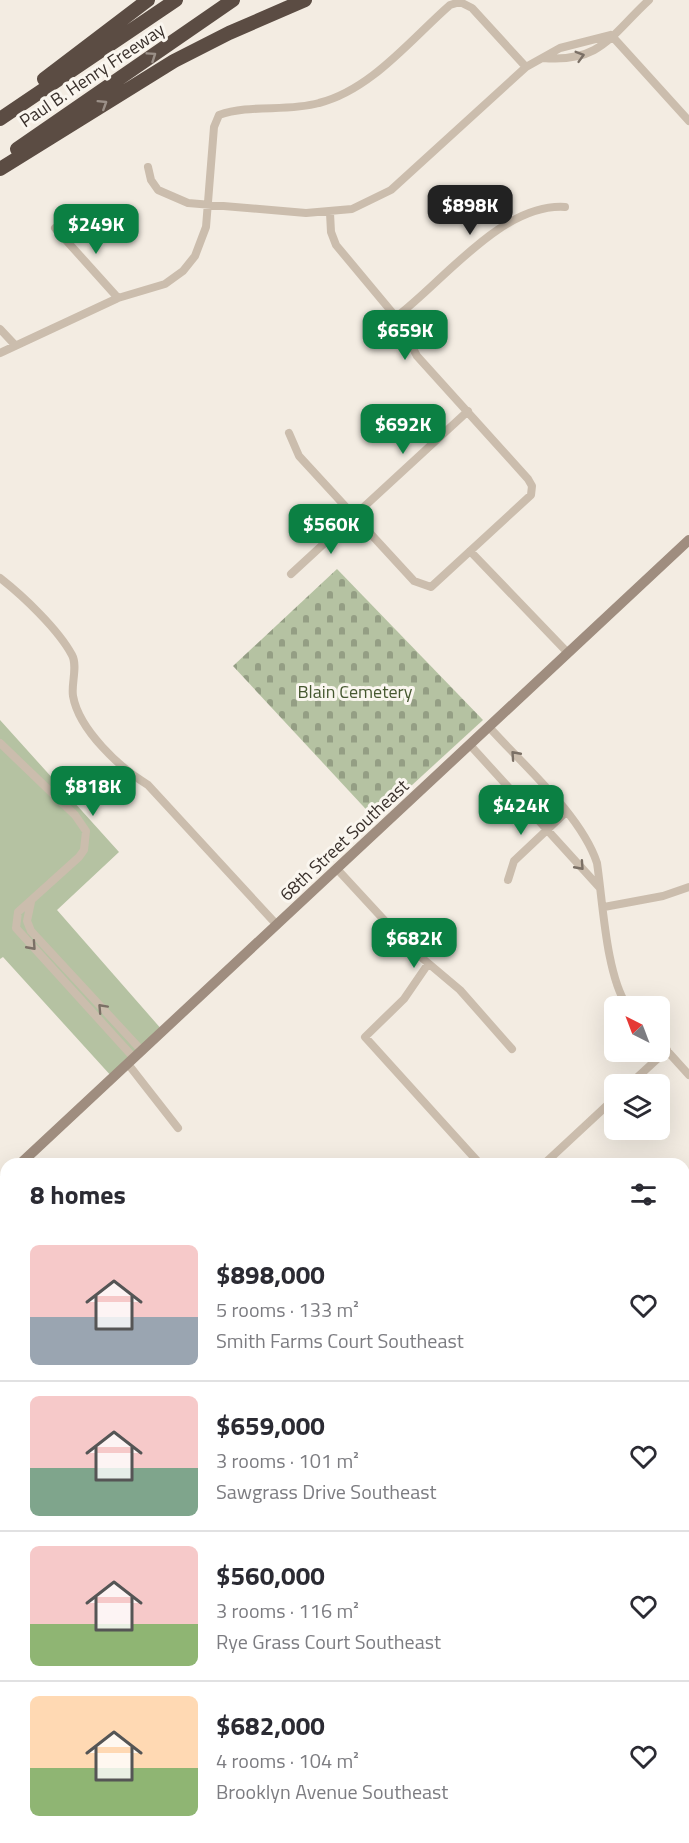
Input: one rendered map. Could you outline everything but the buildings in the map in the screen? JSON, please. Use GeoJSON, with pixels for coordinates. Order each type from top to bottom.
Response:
{"type":"FeatureCollection","features":[{"type":"Feature","properties":{"kind":"highway"},"geometry":{"type":"LineString","coordinates":[[0,111],[93,44],[148,0]]}},
{"type":"Feature","properties":{"kind":"highway","name":"Paul B. Henry Freeway"},"geometry":{"type":"LineString","coordinates":[[0,119],[176,0]]}},
{"type":"Feature","properties":{"kind":"highway","name":"Paul B. Henry Freeway"},"geometry":{"type":"LineString","coordinates":[[0,160],[233,0]]}},
{"type":"Feature","properties":{"kind":"highway"},"geometry":{"type":"LineString","coordinates":[[0,170],[174,61],[229,33],[305,0]]}},
{"type":"Feature","properties":{"kind":"main road","name":"68th Street Southeast"},"geometry":{"type":"LineString","coordinates":[[27,1158],[689,540]]}},
{"type":"Feature","properties":{"kind":"street"},"geometry":{"type":"LineString","coordinates":[[542,58],[559,59],[584,55],[606,45],[611,35],[649,0]]}},
{"type":"Feature","properties":{"kind":"street"},"geometry":{"type":"LineString","coordinates":[[0,353],[118,298],[165,284],[183,271],[195,256],[202,242],[215,120],[225,113],[319,104],[346,94],[379,69],[450,5],[460,2],[472,8],[526,67]]}},
{"type":"Feature","properties":{"kind":"street"},"geometry":{"type":"LineString","coordinates":[[148,167],[151,180],[158,190],[188,203],[237,206],[259,211],[330,213],[352,209],[391,190],[526,67],[560,48],[611,35]]}},
{"type":"Feature","properties":{"kind":"street"},"geometry":{"type":"LineString","coordinates":[[611,35],[689,121]]}},
{"type":"Feature","properties":{"kind":"street"},"geometry":{"type":"LineString","coordinates":[[396,317],[492,233],[515,219],[553,206],[565,207]]}},
{"type":"Feature","properties":{"kind":"street"},"geometry":{"type":"LineString","coordinates":[[288,433],[299,456],[414,581],[431,587],[531,495],[532,486],[417,356],[396,317],[336,245],[331,232],[330,213]]}},
{"type":"Feature","properties":{"kind":"street"},"geometry":{"type":"LineString","coordinates":[[55,228],[118,298]]}},
{"type":"Feature","properties":{"kind":"street"},"geometry":{"type":"LineString","coordinates":[[0,329],[15,345]]}},
{"type":"Feature","properties":{"kind":"street"},"geometry":{"type":"LineString","coordinates":[[291,574],[468,411]]}},
{"type":"Feature","properties":{"kind":"street"},"geometry":{"type":"LineString","coordinates":[[470,550],[568,653]]}},
{"type":"Feature","properties":{"kind":"street"},"geometry":{"type":"LineString","coordinates":[[0,578],[18,593],[62,640],[73,658],[73,695],[80,719],[130,774],[148,785],[277,925]]}},
{"type":"Feature","properties":{"kind":"street"},"geometry":{"type":"LineString","coordinates":[[489,727],[566,812],[591,847],[601,889],[614,973],[621,996]]}},
{"type":"Feature","properties":{"kind":"street"},"geometry":{"type":"LineString","coordinates":[[0,743],[75,815],[86,831],[87,839],[79,857],[18,912],[16,928],[135,1058]]}},
{"type":"Feature","properties":{"kind":"street"},"geometry":{"type":"LineString","coordinates":[[470,745],[601,889]]}},
{"type":"Feature","properties":{"kind":"street"},"geometry":{"type":"LineString","coordinates":[[508,880],[514,861],[566,812]]}},
{"type":"Feature","properties":{"kind":"street"},"geometry":{"type":"LineString","coordinates":[[337,870],[390,928],[460,990],[512,1049]]}},
{"type":"Feature","properties":{"kind":"street"},"geometry":{"type":"LineString","coordinates":[[604,907],[663,896],[689,887]]}},
{"type":"Feature","properties":{"kind":"street"},"geometry":{"type":"LineString","coordinates":[[32,901],[27,911],[31,931],[135,1058],[178,1128]]}},
{"type":"Feature","properties":{"kind":"street"},"geometry":{"type":"LineString","coordinates":[[428,964],[404,999],[365,1037],[475,1158]]}},
{"type":"Feature","properties":{"kind":"street"},"geometry":{"type":"LineString","coordinates":[[670,1053],[689,1075]]}},
{"type":"Feature","properties":{"kind":"street"},"geometry":{"type":"LineString","coordinates":[[641,1074],[654,1062]]}},
{"type":"Feature","properties":{"kind":"street"},"geometry":{"type":"LineString","coordinates":[[550,1158],[604,1108]]}},
{"type":"Feature","properties":{"kind":"green space","name":"Blain Cemetery"},"geometry":{"type":"Polygon","coordinates":[[[337,569],[483,720],[375,819],[233,666],[337,569]]]}},
{"type":"Feature","properties":{"kind":"green space"},"geometry":{"type":"Polygon","coordinates":[[[0,720],[119,852],[57,910],[163,1031],[113,1078],[3,957],[0,959],[0,720]]]}}]}
